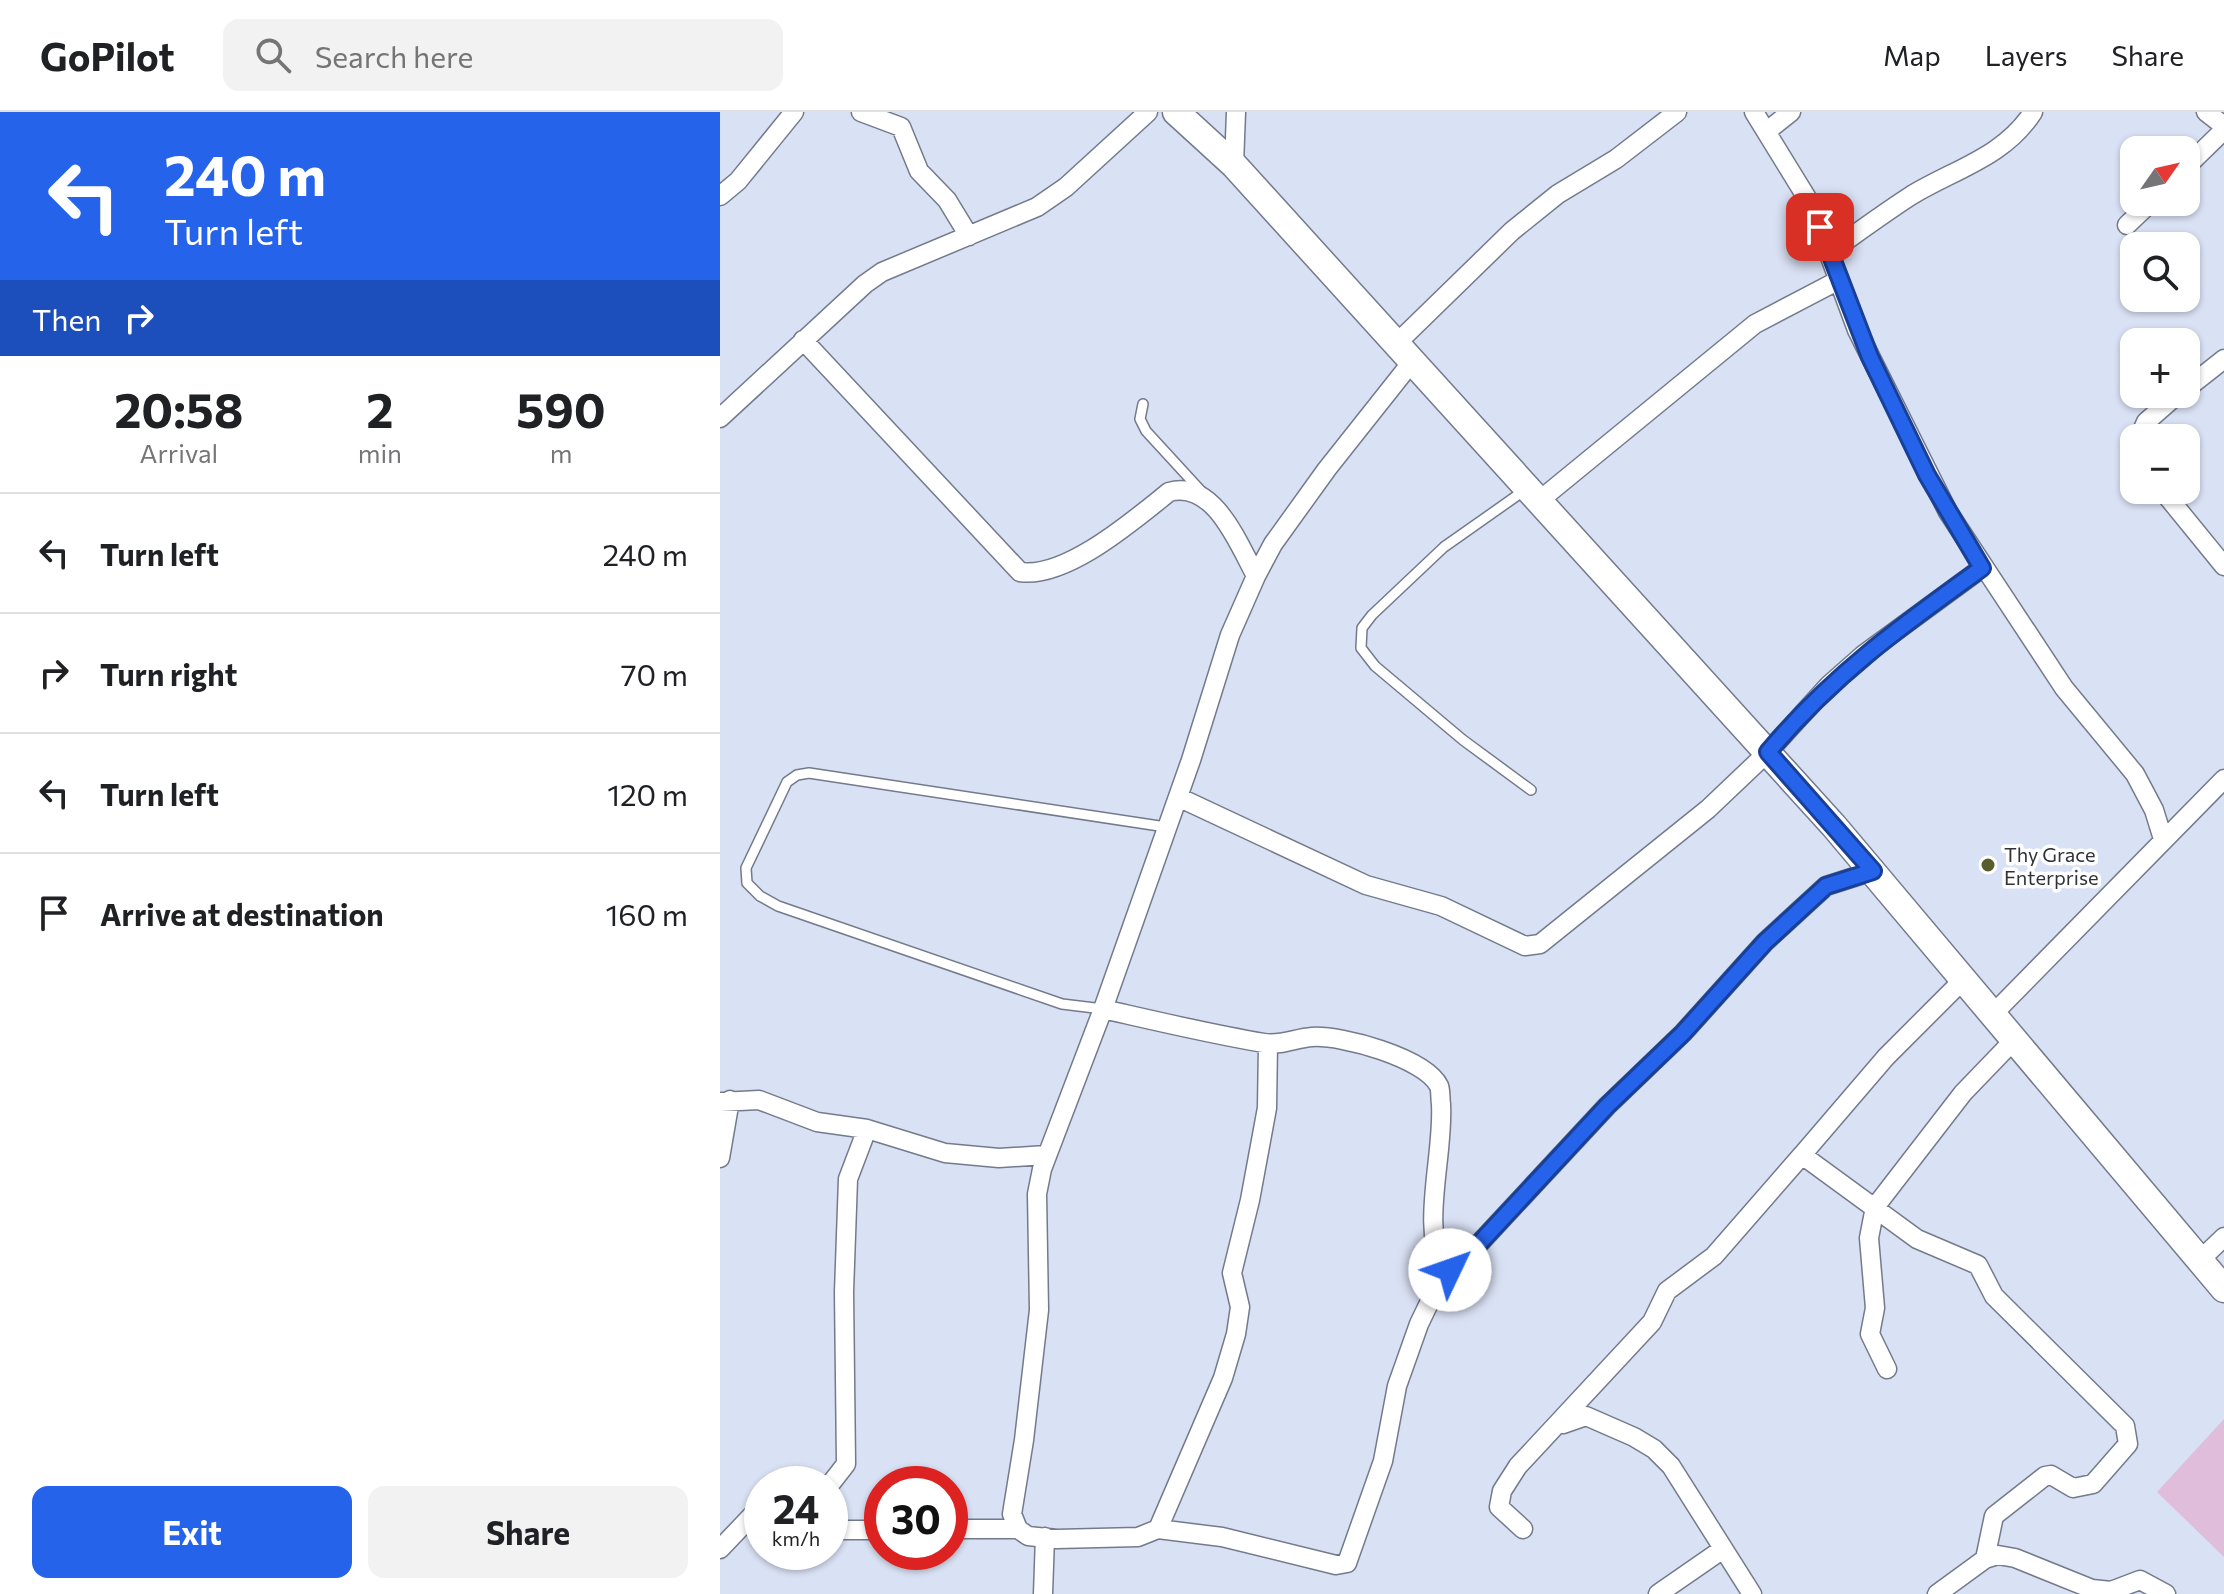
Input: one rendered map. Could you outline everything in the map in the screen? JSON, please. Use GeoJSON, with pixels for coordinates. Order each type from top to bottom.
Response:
{"type":"FeatureCollection","features":[{"type":"Feature","properties":{"kind":"street"},"geometry":{"type":"LineString","coordinates":[[720,196],[738,181],[794,112]]}},
{"type":"Feature","properties":{"kind":"street"},"geometry":{"type":"LineString","coordinates":[[861,112],[896,119],[919,171],[947,200],[969,236]]}},
{"type":"Feature","properties":{"kind":"street"},"geometry":{"type":"LineString","coordinates":[[720,418],[882,272],[1037,207],[1066,187],[1148,112]]}},
{"type":"Feature","properties":{"kind":"street"},"geometry":{"type":"LineString","coordinates":[[1176,112],[1234,165],[1768,752],[1873,871],[2224,1289]]}},
{"type":"Feature","properties":{"kind":"street"},"geometry":{"type":"LineString","coordinates":[[1234,165],[1236,112]]}},
{"type":"Feature","properties":{"kind":"street"},"geometry":{"type":"LineString","coordinates":[[1677,112],[1616,159],[1558,194],[1512,231],[1403,354],[1273,544],[1256,576],[1230,635],[1178,797],[1103,1009],[1046,1155],[1037,1194],[1040,1262],[1038,1324],[1012,1514],[1018,1529],[1028,1536],[1045,1537],[1138,1537],[1158,1529],[1222,1537],[1336,1565],[1347,1563],[1383,1461],[1397,1386],[1419,1324],[1444,1272],[1475,1248],[1607,1106],[1683,1033],[1765,942],[1826,886],[1873,871]]}},
{"type":"Feature","properties":{"kind":"street"},"geometry":{"type":"LineString","coordinates":[[1754,112],[1802,187],[1830,252],[1857,330],[1921,463],[1982,568],[2064,688],[2135,774],[2145,791],[2163,839]]}},
{"type":"Feature","properties":{"kind":"street"},"geometry":{"type":"LineString","coordinates":[[1767,131],[1791,112]]}},
{"type":"Feature","properties":{"kind":"street"},"geometry":{"type":"LineString","coordinates":[[1830,252],[1913,194],[2008,142],[2022,129],[2033,112]]}},
{"type":"Feature","properties":{"kind":"street"},"geometry":{"type":"LineString","coordinates":[[2200,153],[2224,128],[2206,112]]}},
{"type":"Feature","properties":{"kind":"street"},"geometry":{"type":"LineString","coordinates":[[2127,225],[2136,216]]}},
{"type":"Feature","properties":{"kind":"street"},"geometry":{"type":"LineString","coordinates":[[1534,494],[1755,324],[1839,280]]}},
{"type":"Feature","properties":{"kind":"street"},"geometry":{"type":"LineString","coordinates":[[803,340],[1020,572],[1035,574],[1052,570],[1127,526],[1169,492],[1184,490],[1215,506],[1256,576]]}},
{"type":"Feature","properties":{"kind":"street"},"geometry":{"type":"LineString","coordinates":[[2200,378],[2224,359]]}},
{"type":"Feature","properties":{"kind":"street"},"geometry":{"type":"LineString","coordinates":[[2145,424],[2162,408]]}},
{"type":"Feature","properties":{"kind":"street"},"geometry":{"type":"LineString","coordinates":[[2173,504],[2224,566]]}},
{"type":"Feature","properties":{"kind":"street"},"geometry":{"type":"LineString","coordinates":[[1178,797],[1366,885],[1441,906],[1518,943],[1533,946],[1540,944],[1637,869],[1708,809],[1768,752],[1829,685],[1863,655],[1982,568]]}},
{"type":"Feature","properties":{"kind":"street"},"geometry":{"type":"LineString","coordinates":[[1993,1014],[2224,779]]}},
{"type":"Feature","properties":{"kind":"street"},"geometry":{"type":"LineString","coordinates":[[1523,1529],[1499,1507],[1502,1491],[1518,1466],[1652,1322],[1667,1291],[1714,1256],[1876,1067],[1964,979]]}},
{"type":"Feature","properties":{"kind":"street"},"geometry":{"type":"LineString","coordinates":[[1103,1009],[1268,1044],[1311,1037],[1350,1043],[1406,1058],[1426,1071],[1440,1087],[1443,1136],[1433,1215],[1433,1242],[1444,1272]]}},
{"type":"Feature","properties":{"kind":"street"},"geometry":{"type":"LineString","coordinates":[[1887,1369],[1870,1334],[1875,1308],[1869,1238],[1875,1207],[1963,1093],[2015,1039]]}},
{"type":"Feature","properties":{"kind":"street"},"geometry":{"type":"LineString","coordinates":[[1158,1529],[1223,1378],[1236,1334],[1240,1307],[1232,1273],[1250,1200],[1267,1108],[1268,1044]]}},
{"type":"Feature","properties":{"kind":"street"},"geometry":{"type":"LineString","coordinates":[[720,1158],[725,1101],[759,1100],[817,1122],[867,1129],[945,1153],[999,1158],[1046,1155]]}},
{"type":"Feature","properties":{"kind":"street"},"geometry":{"type":"LineString","coordinates":[[844,1466],[844,1292],[848,1179],[867,1129]]}},
{"type":"Feature","properties":{"kind":"street"},"geometry":{"type":"LineString","coordinates":[[1802,1155],[1847,1191],[1875,1207],[1930,1248],[1978,1265],[1994,1296],[2125,1426],[2129,1436],[2123,1451],[2093,1484],[2073,1488],[2051,1475],[2045,1476],[2002,1507],[1990,1525],[1985,1559]]}},
{"type":"Feature","properties":{"kind":"street"},"geometry":{"type":"LineString","coordinates":[[2200,1260],[2224,1237]]}},
{"type":"Feature","properties":{"kind":"street"},"geometry":{"type":"LineString","coordinates":[[1557,1427],[1586,1416],[1654,1449],[1671,1466],[1752,1594]]}},
{"type":"Feature","properties":{"kind":"street"},"geometry":{"type":"LineString","coordinates":[[720,1549],[744,1522]]}},
{"type":"Feature","properties":{"kind":"street"},"geometry":{"type":"LineString","coordinates":[[738,1527],[744,1527]]}},
{"type":"Feature","properties":{"kind":"street"},"geometry":{"type":"LineString","coordinates":[[968,1529],[1018,1529]]}},
{"type":"Feature","properties":{"kind":"street"},"geometry":{"type":"LineString","coordinates":[[1043,1594],[1045,1537]]}},
{"type":"Feature","properties":{"kind":"street"},"geometry":{"type":"LineString","coordinates":[[1658,1594],[1723,1549]]}},
{"type":"Feature","properties":{"kind":"street"},"geometry":{"type":"LineString","coordinates":[[1937,1594],[1985,1559],[2006,1555],[2092,1589],[2111,1591],[2140,1580],[2166,1594]]}},
{"type":"Feature","properties":{"kind":"lane"},"geometry":{"type":"LineString","coordinates":[[1143,404],[1140,419],[1146,431],[1215,506]]}},
{"type":"Feature","properties":{"kind":"lane"},"geometry":{"type":"LineString","coordinates":[[1531,790],[1463,740],[1375,666],[1361,648],[1362,628],[1451,541],[1534,494]]}},
{"type":"Feature","properties":{"kind":"lane"},"geometry":{"type":"LineString","coordinates":[[1103,1009],[1062,1004],[778,906],[760,896],[747,883],[746,868],[787,782],[797,775],[809,773],[1166,827]]}},
{"type":"Feature","properties":{"kind":"shaded area"},"geometry":{"type":"Polygon","coordinates":[[[2224,1419],[2224,1557],[2157,1492],[2224,1419]]]}},
{"type":"Feature","properties":{"kind":"place","name":"Thy Grace Enterprise"},"geometry":{"type":"Point","coordinates":[1988,865]}},
{"type":"Feature","properties":{"kind":"route"},"geometry":{"type":"LineString","coordinates":[[1450,1270],[1475,1248],[1607,1106],[1683,1033],[1765,942],[1826,886],[1873,871],[1768,752],[1829,685],[1863,655],[1982,568],[1927,475],[1857,330],[1820,227]]}}]}
